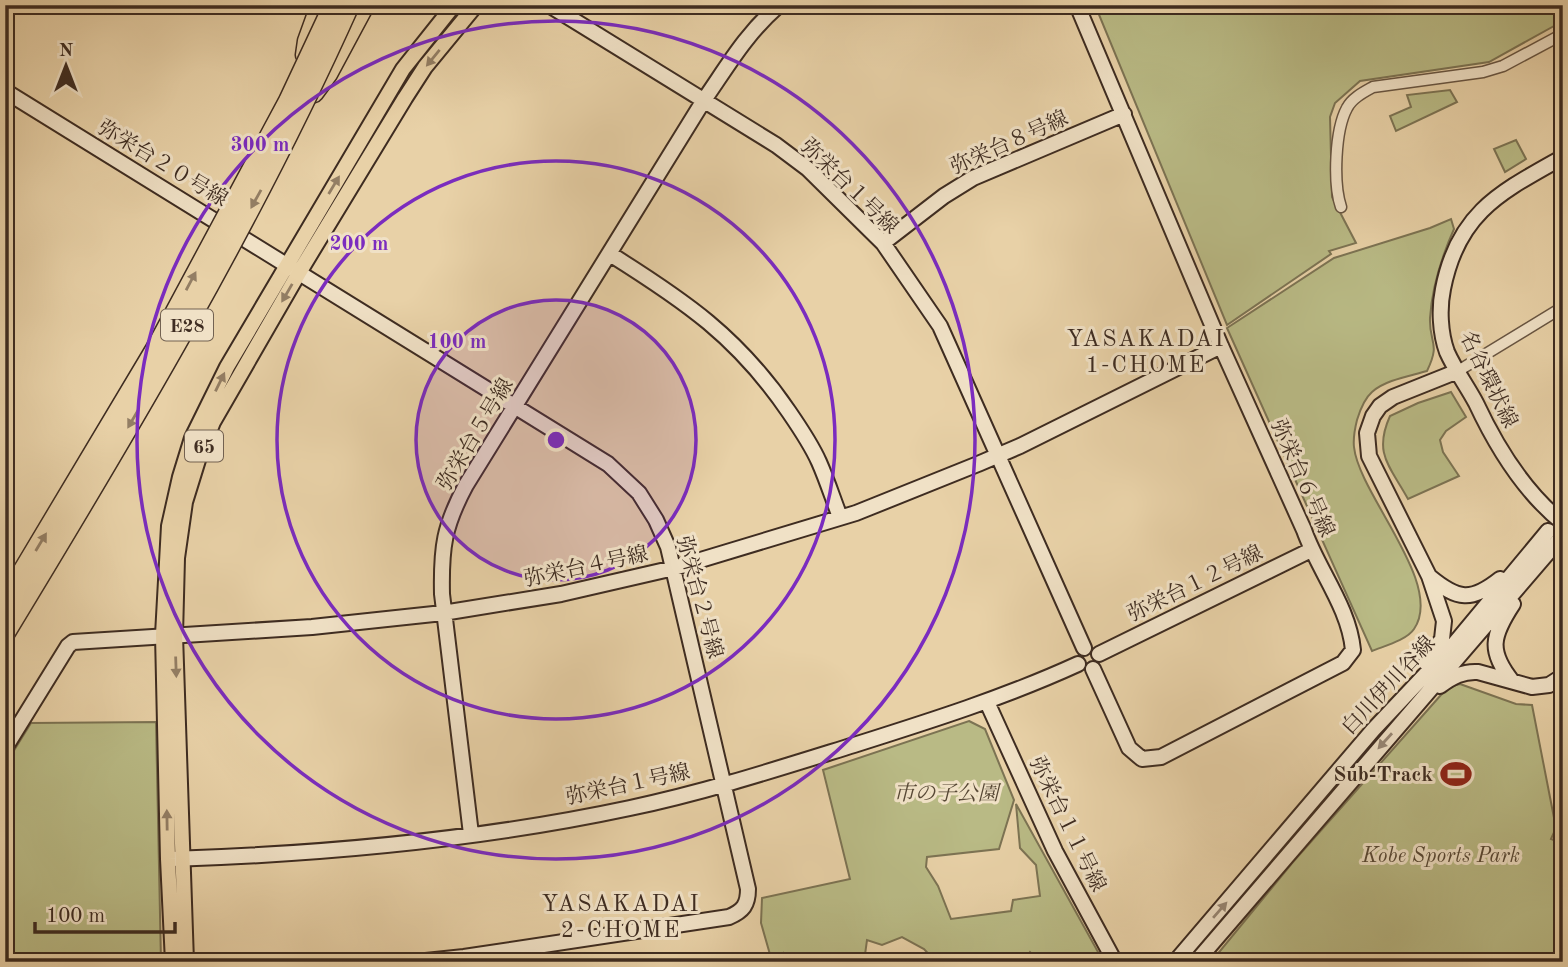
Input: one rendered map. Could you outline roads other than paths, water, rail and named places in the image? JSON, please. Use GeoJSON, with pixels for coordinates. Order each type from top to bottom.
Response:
{"type":"FeatureCollection","features":[{"type":"Feature","properties":{"kind":"highway"},"geometry":{"type":"LineString","coordinates":[[302,72],[307,41],[320,5]]}},
{"type":"Feature","properties":{"kind":"highway","name":"E28"},"geometry":{"type":"LineString","coordinates":[[5,600],[155,349],[302,72],[332,5]]}},
{"type":"Feature","properties":{"kind":"highway","name":"E28"},"geometry":{"type":"LineString","coordinates":[[5,634],[163,368],[272,171],[350,5]]}},
{"type":"Feature","properties":{"kind":"highway"},"geometry":{"type":"LineString","coordinates":[[303,108],[328,74],[365,5]]}},
{"type":"Feature","properties":{"kind":"main road","name":"65"},"geometry":{"type":"LineString","coordinates":[[173,962],[175,859],[169,635],[185,502],[213,422],[294,267],[403,69],[454,5]]}},
{"type":"Feature","properties":{"kind":"main road","name":"65"},"geometry":{"type":"LineString","coordinates":[[294,267],[425,67],[476,5]]}},
{"type":"Feature","properties":{"kind":"main road","name":"65"},"geometry":{"type":"LineString","coordinates":[[175,859],[186,962]]}},
{"type":"Feature","properties":{"kind":"street","name":"弥栄台１号線"},"geometry":{"type":"LineString","coordinates":[[549,5],[776,145],[808,169],[883,243],[940,326],[1084,648]]}},
{"type":"Feature","properties":{"kind":"street"},"geometry":{"type":"LineString","coordinates":[[704,100],[739,46],[759,22],[779,5]]}},
{"type":"Feature","properties":{"kind":"street","name":"弥栄台６号線"},"geometry":{"type":"LineString","coordinates":[[1077,5],[1221,346],[1311,550],[1321,565],[1352,634],[1353,650],[1343,663],[1161,757],[1142,759],[1129,748],[1093,669]]}},
{"type":"Feature","properties":{"kind":"street"},"geometry":{"type":"LineString","coordinates":[[1340,207],[1336,178],[1342,122],[1348,106],[1360,95],[1373,87],[1483,72],[1503,65],[1563,34]]}},
{"type":"Feature","properties":{"kind":"street","name":"弥栄台２０号線"},"geometry":{"type":"LineString","coordinates":[[5,91],[294,267]]}},
{"type":"Feature","properties":{"kind":"street","name":"弥栄台５号線"},"geometry":{"type":"LineString","coordinates":[[471,834],[443,613],[441,555],[446,530],[466,485],[704,100]]}},
{"type":"Feature","properties":{"kind":"street","name":"弥栄台８号線"},"geometry":{"type":"LineString","coordinates":[[883,243],[944,196],[973,178],[1124,114]]}},
{"type":"Feature","properties":{"kind":"street","name":"名谷環状線"},"geometry":{"type":"LineString","coordinates":[[1561,163],[1497,196],[1472,219],[1457,244],[1445,276],[1441,299],[1441,326],[1447,351],[1494,440],[1525,485],[1563,523]]}},
{"type":"Feature","properties":{"kind":"street"},"geometry":{"type":"LineString","coordinates":[[610,254],[705,317],[742,352],[774,389],[805,436],[840,517]]}},
{"type":"Feature","properties":{"kind":"street","name":"弥栄台２号線"},"geometry":{"type":"LineString","coordinates":[[294,267],[608,464],[639,493],[656,520],[674,568],[748,889],[748,901],[742,912],[716,919],[416,962]]}},
{"type":"Feature","properties":{"kind":"street"},"geometry":{"type":"LineString","coordinates":[[1397,704],[1434,653],[1445,629],[1429,576],[1369,456],[1367,433],[1373,416],[1393,397],[1458,371],[1563,307]]}},
{"type":"Feature","properties":{"kind":"street","name":"弥栄台４号線"},"geometry":{"type":"LineString","coordinates":[[5,748],[73,642],[312,627],[443,613],[561,594],[674,568],[856,513],[999,455],[1221,346]]}},
{"type":"Feature","properties":{"kind":"street","name":"白川伊川谷線"},"geometry":{"type":"LineString","coordinates":[[1175,962],[1522,563],[1553,536],[1546,556],[1196,962]]}},
{"type":"Feature","properties":{"kind":"street","name":"弥栄台１２号線"},"geometry":{"type":"LineString","coordinates":[[1098,654],[1311,550]]}},
{"type":"Feature","properties":{"kind":"street"},"geometry":{"type":"LineString","coordinates":[[1512,681],[1497,658],[1496,639],[1509,611],[1546,556]]}},
{"type":"Feature","properties":{"kind":"street"},"geometry":{"type":"LineString","coordinates":[[1429,576],[1462,596],[1471,595],[1489,589],[1522,563]]}},
{"type":"Feature","properties":{"kind":"street"},"geometry":{"type":"LineString","coordinates":[[1084,648],[1092,648],[1098,654],[1098,663],[1093,669],[1084,669],[1078,664],[1077,655],[1084,648]]}},
{"type":"Feature","properties":{"kind":"street","name":"弥栄台１号線"},"geometry":{"type":"LineString","coordinates":[[175,859],[316,852],[471,834],[629,808],[724,785],[987,702],[1078,664]]}},
{"type":"Feature","properties":{"kind":"street"},"geometry":{"type":"LineString","coordinates":[[1416,705],[1447,680],[1469,672],[1525,686],[1540,687],[1563,676]]}},
{"type":"Feature","properties":{"kind":"street","name":"弥栄台１１号線"},"geometry":{"type":"LineString","coordinates":[[987,702],[1055,851],[1115,962]]}},
{"type":"Feature","properties":{"kind":"place","name":"Sub-Track"},"geometry":{"type":"Point","coordinates":[1456,774]}},
{"type":"Feature","properties":{"kind":"district","name":"YASAKADAI 1-CHOME"},"geometry":{"type":"Point","coordinates":[1146,351]}},
{"type":"Feature","properties":{"kind":"district","name":"YASAKADAI 2-CHOME"},"geometry":{"type":"Point","coordinates":[621,916]}},
{"type":"Feature","properties":{"kind":"park label","name":"市の子公園"},"geometry":{"type":"Point","coordinates":[946,793]}},
{"type":"Feature","properties":{"kind":"park label","name":"Kobe Sports Park"},"geometry":{"type":"Point","coordinates":[1441,855]}}]}
